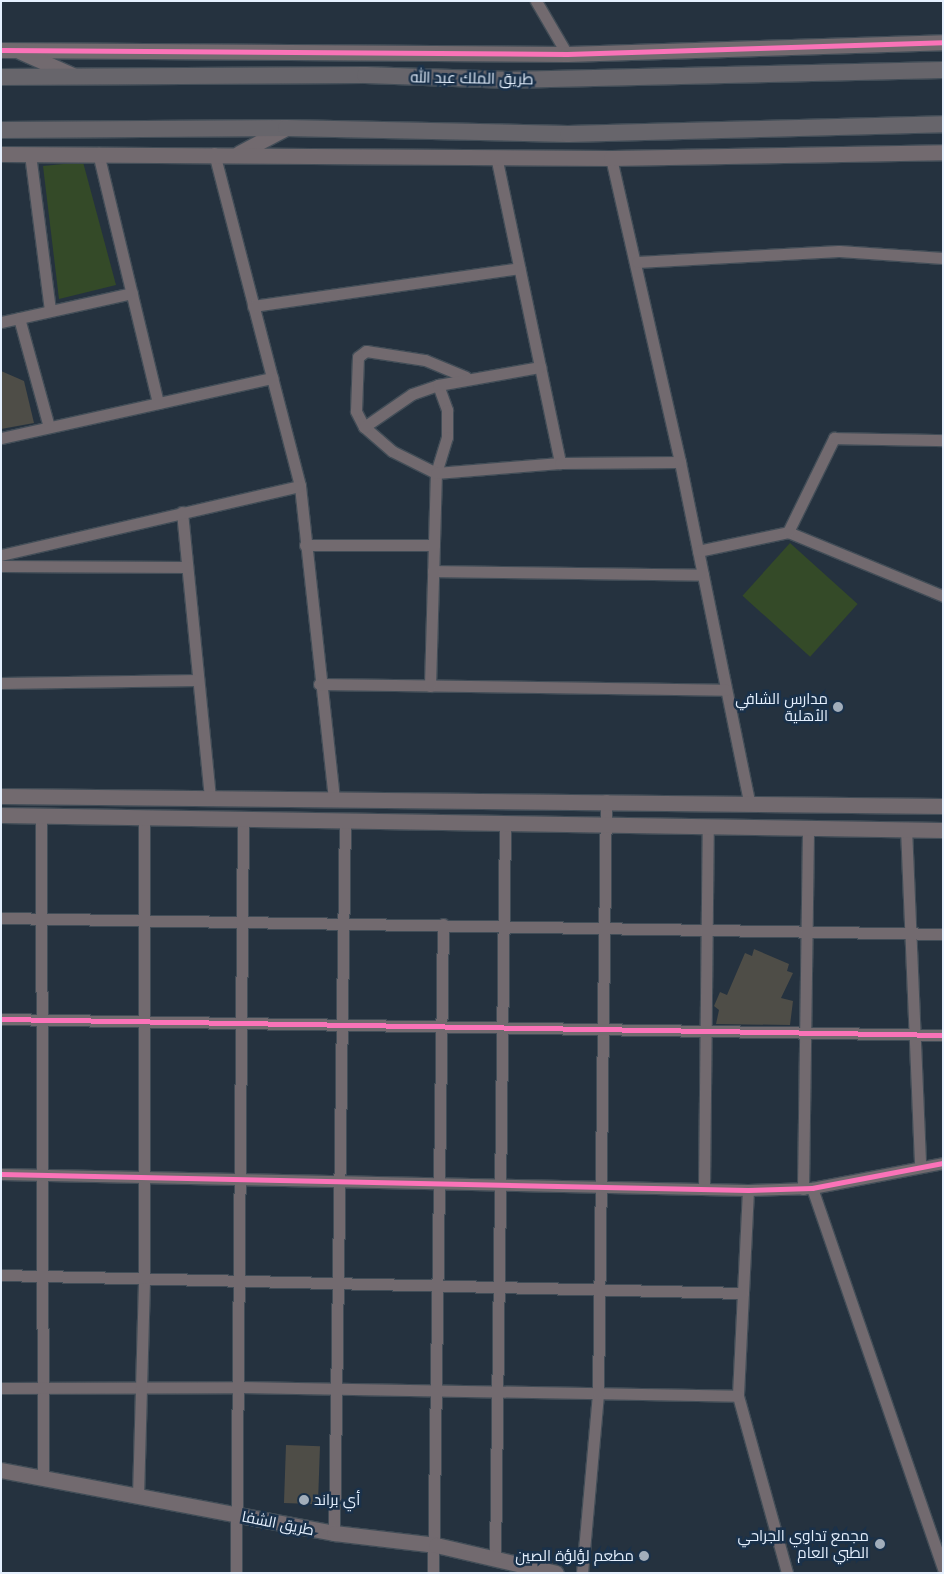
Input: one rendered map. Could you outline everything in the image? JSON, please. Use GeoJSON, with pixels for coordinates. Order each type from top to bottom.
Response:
{"type":"FeatureCollection","features":[{"type":"Feature","properties":{"kind":"main road","name":"طريق الملك عبد الله"},"geometry":{"type":"LineString","coordinates":[[1,77],[365,75],[507,80],[943,70]]}},
{"type":"Feature","properties":{"kind":"main road"},"geometry":{"type":"LineString","coordinates":[[1,130],[286,128],[578,134],[943,124]]}},
{"type":"Feature","properties":{"kind":"street"},"geometry":{"type":"LineString","coordinates":[[536,1],[567,54]]}},
{"type":"Feature","properties":{"kind":"street"},"geometry":{"type":"LineString","coordinates":[[9,50],[567,54],[943,42]]}},
{"type":"Feature","properties":{"kind":"street"},"geometry":{"type":"LineString","coordinates":[[9,50],[76,77]]}},
{"type":"Feature","properties":{"kind":"street"},"geometry":{"type":"LineString","coordinates":[[238,153],[286,128]]}},
{"type":"Feature","properties":{"kind":"street"},"geometry":{"type":"LineString","coordinates":[[1,154],[98,152],[611,158],[943,152]]}},
{"type":"Feature","properties":{"kind":"street"},"geometry":{"type":"LineString","coordinates":[[98,152],[158,403]]}},
{"type":"Feature","properties":{"kind":"street"},"geometry":{"type":"LineString","coordinates":[[214,153],[300,486],[319,684],[334,798]]}},
{"type":"Feature","properties":{"kind":"street"},"geometry":{"type":"LineString","coordinates":[[30,154],[50,311]]}},
{"type":"Feature","properties":{"kind":"street"},"geometry":{"type":"LineString","coordinates":[[496,156],[560,463]]}},
{"type":"Feature","properties":{"kind":"street"},"geometry":{"type":"LineString","coordinates":[[611,158],[637,262],[680,462],[749,801]]}},
{"type":"Feature","properties":{"kind":"street"},"geometry":{"type":"LineString","coordinates":[[637,262],[839,251],[943,258]]}},
{"type":"Feature","properties":{"kind":"street"},"geometry":{"type":"LineString","coordinates":[[253,306],[519,268]]}},
{"type":"Feature","properties":{"kind":"street"},"geometry":{"type":"LineString","coordinates":[[1,322],[132,292]]}},
{"type":"Feature","properties":{"kind":"street"},"geometry":{"type":"LineString","coordinates":[[19,318],[50,427]]}},
{"type":"Feature","properties":{"kind":"street"},"geometry":{"type":"LineString","coordinates":[[466,377],[425,360],[361,353],[354,391],[356,412],[364,427],[392,451],[436,473],[560,463],[680,462]]}},
{"type":"Feature","properties":{"kind":"street"},"geometry":{"type":"LineString","coordinates":[[364,427],[412,394],[466,377],[540,366]]}},
{"type":"Feature","properties":{"kind":"street"},"geometry":{"type":"LineString","coordinates":[[1,438],[272,378]]}},
{"type":"Feature","properties":{"kind":"street"},"geometry":{"type":"LineString","coordinates":[[430,686],[436,473],[447,437],[447,410],[438,385]]}},
{"type":"Feature","properties":{"kind":"street"},"geometry":{"type":"LineString","coordinates":[[788,532],[834,438],[943,440]]}},
{"type":"Feature","properties":{"kind":"street"},"geometry":{"type":"LineString","coordinates":[[1,555],[300,486]]}},
{"type":"Feature","properties":{"kind":"street"},"geometry":{"type":"LineString","coordinates":[[182,512],[210,796]]}},
{"type":"Feature","properties":{"kind":"street"},"geometry":{"type":"LineString","coordinates":[[698,551],[788,532],[943,596]]}},
{"type":"Feature","properties":{"kind":"street"},"geometry":{"type":"LineString","coordinates":[[305,545],[434,545]]}},
{"type":"Feature","properties":{"kind":"street"},"geometry":{"type":"LineString","coordinates":[[1,566],[187,567]]}},
{"type":"Feature","properties":{"kind":"street"},"geometry":{"type":"LineString","coordinates":[[434,571],[703,575]]}},
{"type":"Feature","properties":{"kind":"street"},"geometry":{"type":"LineString","coordinates":[[1,683],[198,680]]}},
{"type":"Feature","properties":{"kind":"street"},"geometry":{"type":"LineString","coordinates":[[319,684],[726,690]]}},
{"type":"Feature","properties":{"kind":"street"},"geometry":{"type":"LineString","coordinates":[[1,796],[749,801],[943,806]]}},
{"type":"Feature","properties":{"kind":"street"},"geometry":{"type":"LineString","coordinates":[[582,1573],[598,1393],[606,800]]}},
{"type":"Feature","properties":{"kind":"street"},"geometry":{"type":"LineString","coordinates":[[1,815],[808,826],[943,830]]}},
{"type":"Feature","properties":{"kind":"street"},"geometry":{"type":"LineString","coordinates":[[41,817],[44,1478]]}},
{"type":"Feature","properties":{"kind":"street"},"geometry":{"type":"LineString","coordinates":[[138,1496],[139,1387],[144,1278],[144,818]]}},
{"type":"Feature","properties":{"kind":"street"},"geometry":{"type":"LineString","coordinates":[[236,1573],[241,1281],[243,819]]}},
{"type":"Feature","properties":{"kind":"street"},"geometry":{"type":"LineString","coordinates":[[334,1533],[344,820]]}},
{"type":"Feature","properties":{"kind":"street"},"geometry":{"type":"LineString","coordinates":[[495,1559],[505,822]]}},
{"type":"Feature","properties":{"kind":"street"},"geometry":{"type":"LineString","coordinates":[[704,1189],[708,825]]}},
{"type":"Feature","properties":{"kind":"street"},"geometry":{"type":"LineString","coordinates":[[808,826],[805,1032],[808,1188],[943,1568]]}},
{"type":"Feature","properties":{"kind":"street"},"geometry":{"type":"LineString","coordinates":[[906,828],[920,1167]]}},
{"type":"Feature","properties":{"kind":"street"},"geometry":{"type":"LineString","coordinates":[[1,918],[707,928],[943,934]]}},
{"type":"Feature","properties":{"kind":"street"},"geometry":{"type":"LineString","coordinates":[[433,1573],[436,1545],[443,924]]}},
{"type":"Feature","properties":{"kind":"street"},"geometry":{"type":"LineString","coordinates":[[1,1019],[143,1023],[342,1024],[943,1035]]}},
{"type":"Feature","properties":{"kind":"street"},"geometry":{"type":"LineString","coordinates":[[1,1174],[748,1190],[808,1188],[943,1163]]}},
{"type":"Feature","properties":{"kind":"street"},"geometry":{"type":"LineString","coordinates":[[748,1190],[738,1396],[787,1573]]}},
{"type":"Feature","properties":{"kind":"street"},"geometry":{"type":"LineString","coordinates":[[1,1275],[743,1294]]}},
{"type":"Feature","properties":{"kind":"street"},"geometry":{"type":"LineString","coordinates":[[1,1388],[336,1388],[738,1396]]}},
{"type":"Feature","properties":{"kind":"street","name":"طريق الشفا"},"geometry":{"type":"LineString","coordinates":[[1,1470],[334,1533],[436,1545],[556,1573]]}},
{"type":"Feature","properties":{"kind":"green space"},"geometry":{"type":"Polygon","coordinates":[[[83,162],[116,285],[59,299],[43,166],[83,162]]]}},
{"type":"Feature","properties":{"kind":"green space"},"geometry":{"type":"Polygon","coordinates":[[[790,543],[858,604],[810,657],[742,596],[790,543]]]}},
{"type":"Feature","properties":{"kind":"building"},"geometry":{"type":"Polygon","coordinates":[[[1,371],[24,381],[34,423],[1,429],[1,371]]]}},
{"type":"Feature","properties":{"kind":"building"},"geometry":{"type":"Polygon","coordinates":[[[754,949],[789,964],[787,971],[793,973],[781,998],[793,1001],[790,1025],[716,1024],[719,1010],[714,1006],[720,992],[727,995],[745,953],[752,956],[754,949]]]}},
{"type":"Feature","properties":{"kind":"building"},"geometry":{"type":"Polygon","coordinates":[[[286,1445],[320,1446],[318,1504],[284,1503],[286,1445]]]}},
{"type":"Feature","properties":{"kind":"cycle path"},"geometry":{"type":"LineString","coordinates":[[1,50],[567,54],[943,42]]}},
{"type":"Feature","properties":{"kind":"cycle path"},"geometry":{"type":"LineString","coordinates":[[1,1019],[943,1035]]}},
{"type":"Feature","properties":{"kind":"cycle path"},"geometry":{"type":"LineString","coordinates":[[1,1174],[748,1190],[812,1188],[943,1163]]}},
{"type":"Feature","properties":{"kind":"place","name":"مدارس الشافي الأهلية"},"geometry":{"type":"Point","coordinates":[838,707]}},
{"type":"Feature","properties":{"kind":"place","name":"أي براند"},"geometry":{"type":"Point","coordinates":[304,1500]}},
{"type":"Feature","properties":{"kind":"place","name":"مجمع تداوي الجراحي الطبي العام"},"geometry":{"type":"Point","coordinates":[880,1544]}},
{"type":"Feature","properties":{"kind":"place","name":"مطعم لؤلؤة الصين"},"geometry":{"type":"Point","coordinates":[644,1556]}}]}
